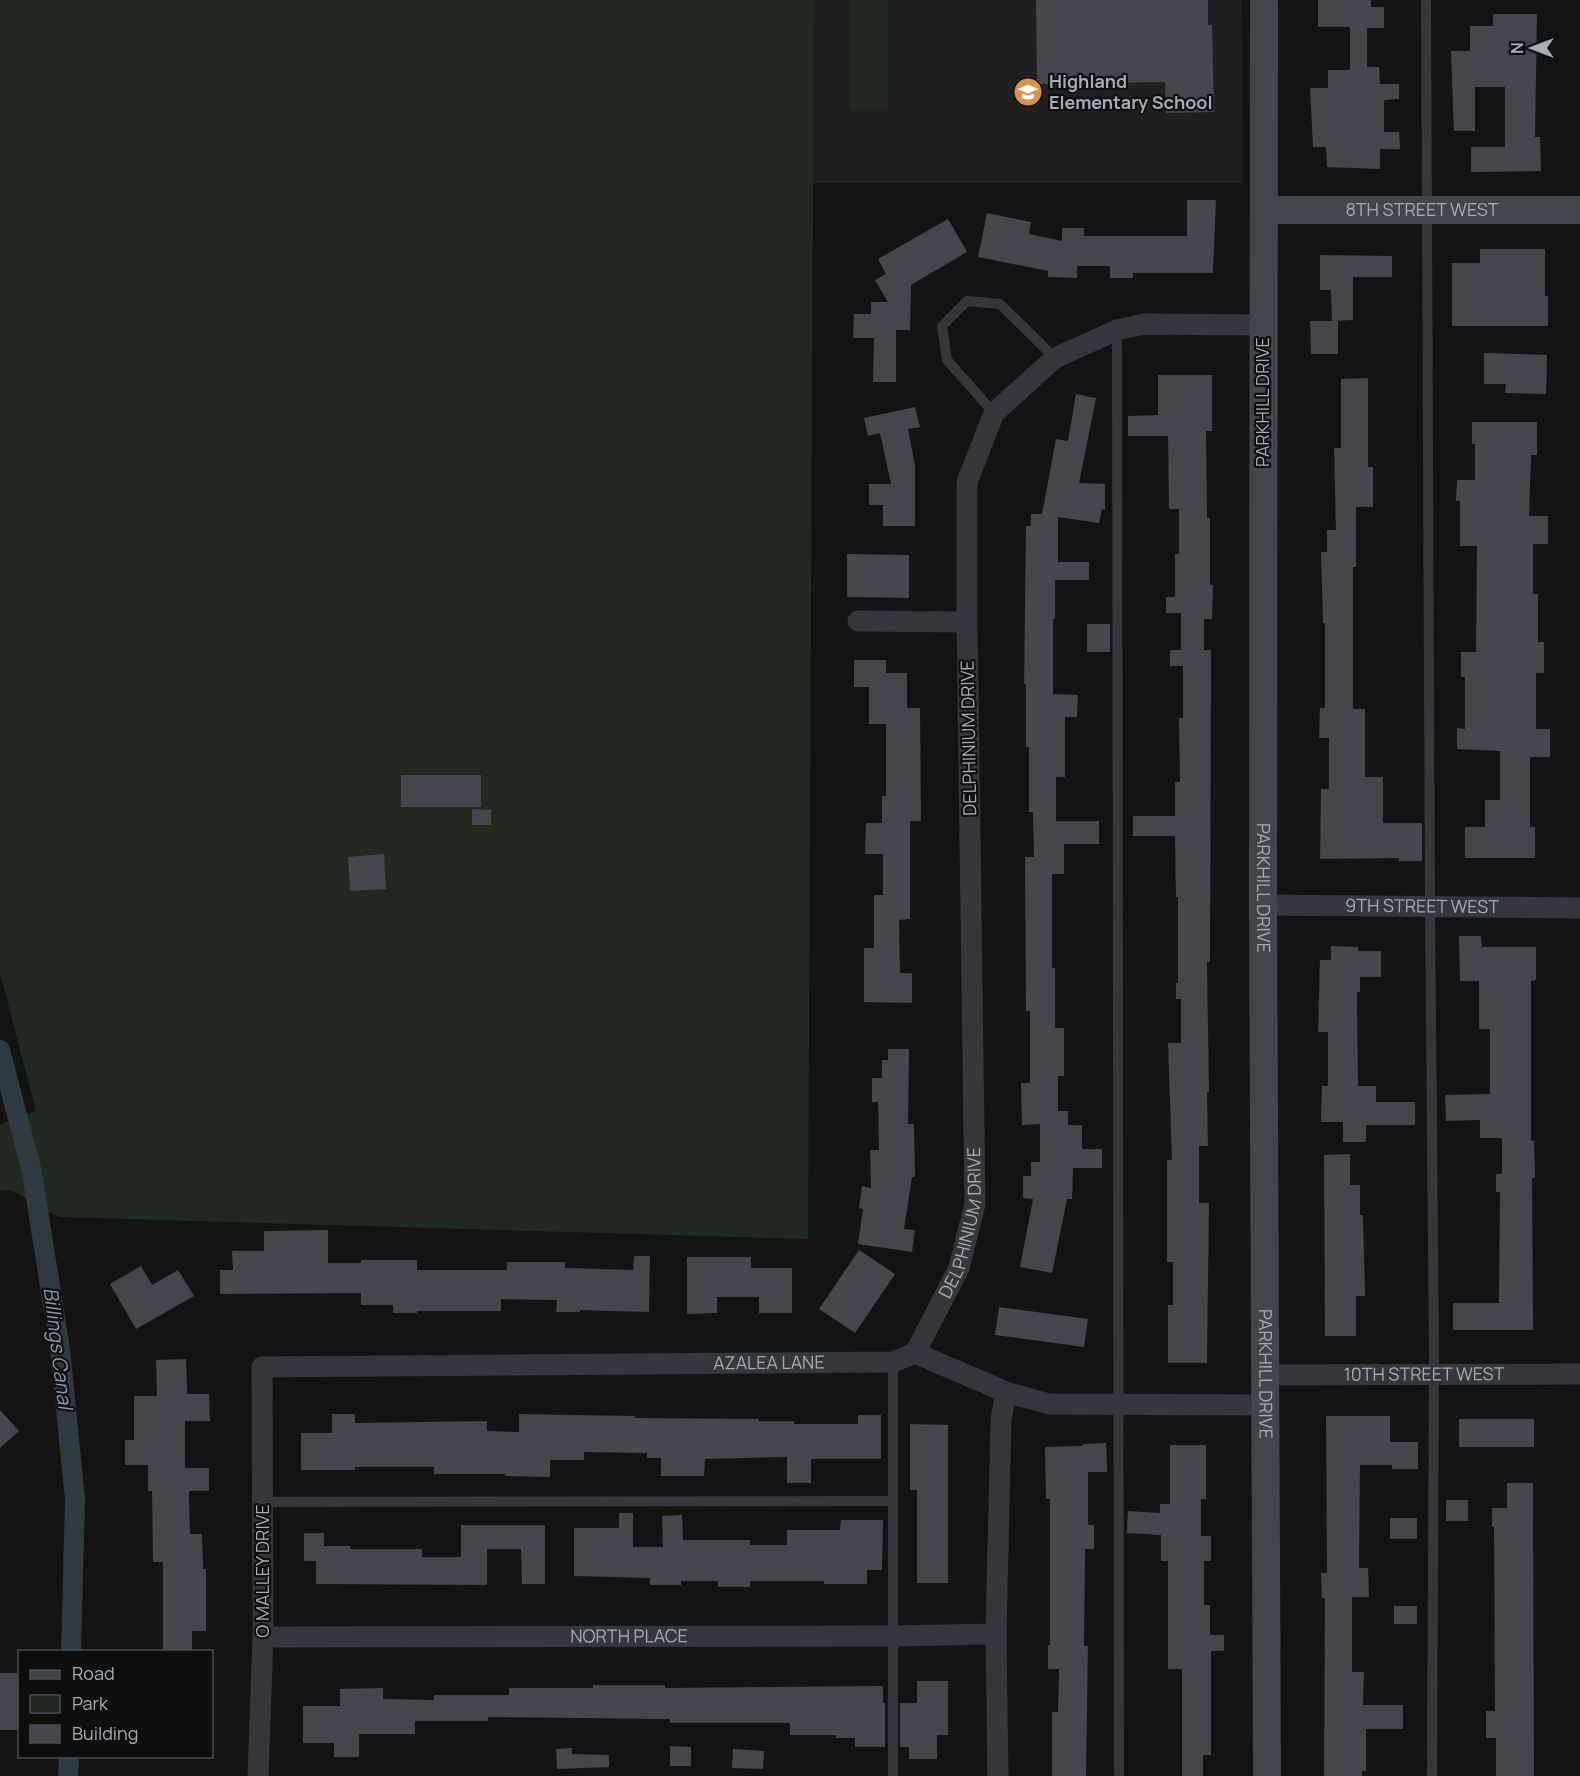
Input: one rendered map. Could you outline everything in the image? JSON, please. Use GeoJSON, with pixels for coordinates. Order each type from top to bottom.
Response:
{"type":"FeatureCollection","features":[{"type":"Feature","properties":{"kind":"street","name":"PARKHILL DRIVE"},"geometry":{"type":"LineString","coordinates":[[1264,0],[1263,905],[1267,1776]]}},
{"type":"Feature","properties":{"kind":"street","name":"8TH STREET WEST"},"geometry":{"type":"LineString","coordinates":[[1264,210],[1580,210]]}},
{"type":"Feature","properties":{"kind":"street","name":"DELPHINIUM DRIVE"},"geometry":{"type":"LineString","coordinates":[[915,1353],[959,1268],[975,1204],[967,482],[994,413],[1055,358],[1117,330],[1144,324],[1263,325]]}},
{"type":"Feature","properties":{"kind":"street"},"geometry":{"type":"LineString","coordinates":[[858,621],[967,622]]}},
{"type":"Feature","properties":{"kind":"street","name":"9TH STREET WEST"},"geometry":{"type":"LineString","coordinates":[[1263,905],[1580,908]]}},
{"type":"Feature","properties":{"kind":"street"},"geometry":{"type":"LineString","coordinates":[[915,1353],[1005,1392],[1049,1404],[1266,1405]]}},
{"type":"Feature","properties":{"kind":"street","name":"AZALEA LANE"},"geometry":{"type":"LineString","coordinates":[[262,1367],[893,1362],[915,1353]]}},
{"type":"Feature","properties":{"kind":"street","name":"O MALLEY DRIVE"},"geometry":{"type":"LineString","coordinates":[[258,1776],[263,1637],[262,1367]]}},
{"type":"Feature","properties":{"kind":"street","name":"10TH STREET WEST"},"geometry":{"type":"LineString","coordinates":[[1266,1375],[1580,1374]]}},
{"type":"Feature","properties":{"kind":"street"},"geometry":{"type":"LineString","coordinates":[[998,1776],[996,1634],[1001,1420],[1005,1392]]}},
{"type":"Feature","properties":{"kind":"street","name":"NORTH PLACE"},"geometry":{"type":"LineString","coordinates":[[263,1637],[996,1634]]}},
{"type":"Feature","properties":{"kind":"lane"},"geometry":{"type":"LineString","coordinates":[[1426,0],[1434,1375],[1432,1776]]}},
{"type":"Feature","properties":{"kind":"lane"},"geometry":{"type":"LineString","coordinates":[[994,413],[947,360],[942,326],[967,301],[1000,304],[1055,358]]}},
{"type":"Feature","properties":{"kind":"lane"},"geometry":{"type":"LineString","coordinates":[[1117,330],[1119,1776]]}},
{"type":"Feature","properties":{"kind":"lane"},"geometry":{"type":"LineString","coordinates":[[893,1362],[893,1776]]}},
{"type":"Feature","properties":{"kind":"lane"},"geometry":{"type":"LineString","coordinates":[[263,1502],[893,1501]]}},
{"type":"Feature","properties":{"kind":"shaded area","name":"Highland Elementary School"},"geometry":{"type":"Polygon","coordinates":[[[814,0],[1242,0],[1243,183],[813,183],[814,0]]]}},
{"type":"Feature","properties":{"kind":"green space"},"geometry":{"type":"Polygon","coordinates":[[[0,0],[814,0],[808,1239],[59,1217],[11,1190],[0,1191],[0,1124],[36,1111],[0,973],[0,0]]]}},
{"type":"Feature","properties":{"kind":"green space"},"geometry":{"type":"Polygon","coordinates":[[[850,0],[888,0],[888,109],[850,109],[850,0]]]}},
{"type":"Feature","properties":{"kind":"building"},"geometry":{"type":"Polygon","coordinates":[[[1036,0],[1208,0],[1208,25],[1212,25],[1214,112],[1166,113],[1165,82],[1037,84],[1036,0]]]}},
{"type":"Feature","properties":{"kind":"building"},"geometry":{"type":"Polygon","coordinates":[[[1318,0],[1371,0],[1371,7],[1384,7],[1384,28],[1367,28],[1367,67],[1379,67],[1380,84],[1399,84],[1399,99],[1384,100],[1384,132],[1399,132],[1400,149],[1380,149],[1380,169],[1327,167],[1326,147],[1313,147],[1310,88],[1328,88],[1328,70],[1350,70],[1350,27],[1318,27],[1318,0]]]}},
{"type":"Feature","properties":{"kind":"building"},"geometry":{"type":"Polygon","coordinates":[[[1493,14],[1537,14],[1535,137],[1540,137],[1541,171],[1471,172],[1471,147],[1505,147],[1505,87],[1475,87],[1475,131],[1454,131],[1451,51],[1470,51],[1470,26],[1493,26],[1493,14]]]}},
{"type":"Feature","properties":{"kind":"building"},"geometry":{"type":"Polygon","coordinates":[[[1187,200],[1216,200],[1213,273],[1133,273],[1133,278],[1110,278],[1110,266],[1077,266],[1077,278],[1048,277],[1048,271],[978,257],[987,213],[1031,222],[1029,234],[1062,241],[1062,228],[1084,228],[1084,236],[1187,236],[1187,200]]]}},
{"type":"Feature","properties":{"kind":"building"},"geometry":{"type":"Polygon","coordinates":[[[948,219],[967,252],[911,285],[910,330],[896,330],[896,382],[873,382],[874,338],[853,338],[854,314],[871,314],[871,302],[888,302],[875,280],[886,274],[878,259],[948,219]]]}},
{"type":"Feature","properties":{"kind":"building"},"geometry":{"type":"Polygon","coordinates":[[[1480,249],[1545,249],[1545,296],[1548,296],[1548,326],[1452,326],[1452,263],[1480,263],[1480,249]]]}},
{"type":"Feature","properties":{"kind":"building"},"geometry":{"type":"Polygon","coordinates":[[[1320,255],[1392,256],[1392,277],[1353,277],[1353,320],[1332,321],[1331,290],[1320,290],[1320,255]]]}},
{"type":"Feature","properties":{"kind":"building"},"geometry":{"type":"Polygon","coordinates":[[[1310,321],[1338,321],[1338,354],[1311,354],[1310,321]]]}},
{"type":"Feature","properties":{"kind":"building"},"geometry":{"type":"Polygon","coordinates":[[[1484,353],[1547,355],[1546,394],[1505,393],[1506,384],[1484,384],[1484,353]]]}},
{"type":"Feature","properties":{"kind":"building"},"geometry":{"type":"Polygon","coordinates":[[[1158,375],[1212,375],[1212,431],[1206,431],[1210,585],[1213,585],[1212,619],[1204,619],[1204,650],[1211,650],[1210,962],[1207,962],[1209,1092],[1207,1092],[1208,1146],[1199,1146],[1199,1203],[1209,1203],[1207,1363],[1168,1363],[1168,1305],[1173,1305],[1173,1262],[1167,1262],[1167,1160],[1172,1160],[1168,1043],[1181,1043],[1181,999],[1176,999],[1178,897],[1176,897],[1175,836],[1133,836],[1133,816],[1175,816],[1175,782],[1180,782],[1179,718],[1183,718],[1183,666],[1170,666],[1170,650],[1181,650],[1181,613],[1166,613],[1166,597],[1175,597],[1175,554],[1179,554],[1179,509],[1169,509],[1168,436],[1128,436],[1128,416],[1158,415],[1158,375]]]}},
{"type":"Feature","properties":{"kind":"building"},"geometry":{"type":"Polygon","coordinates":[[[1368,378],[1368,467],[1373,467],[1373,507],[1356,507],[1356,567],[1353,567],[1353,709],[1365,709],[1365,777],[1383,777],[1383,823],[1422,823],[1422,861],[1399,861],[1399,858],[1320,859],[1321,789],[1329,789],[1329,738],[1319,738],[1320,708],[1325,708],[1325,623],[1323,623],[1321,552],[1327,552],[1327,530],[1336,530],[1334,448],[1341,448],[1341,379],[1368,378]]]}},
{"type":"Feature","properties":{"kind":"building"},"geometry":{"type":"Polygon","coordinates":[[[1076,394],[1096,398],[1079,483],[1105,484],[1105,510],[1102,509],[1099,523],[1058,517],[1058,562],[1089,562],[1089,580],[1055,580],[1053,694],[1078,695],[1077,717],[1065,717],[1065,777],[1056,777],[1056,821],[1099,821],[1099,844],[1064,844],[1064,874],[1052,874],[1052,968],[1055,968],[1055,1028],[1064,1028],[1064,1076],[1058,1076],[1058,1111],[1068,1111],[1068,1125],[1082,1125],[1082,1149],[1102,1149],[1102,1168],[1073,1168],[1072,1199],[1067,1199],[1052,1273],[1020,1267],[1033,1199],[1023,1198],[1023,1176],[1031,1176],[1031,1162],[1040,1162],[1040,1124],[1022,1125],[1021,1083],[1030,1083],[1030,1011],[1026,1011],[1025,857],[1034,857],[1033,812],[1029,812],[1029,747],[1026,747],[1026,684],[1024,684],[1026,526],[1031,526],[1031,514],[1042,514],[1056,439],[1068,441],[1076,394]]]}},
{"type":"Feature","properties":{"kind":"building"},"geometry":{"type":"Polygon","coordinates":[[[915,407],[920,427],[908,429],[915,466],[915,526],[883,526],[883,505],[869,505],[869,484],[891,484],[880,433],[868,436],[864,418],[915,407]]]}},
{"type":"Feature","properties":{"kind":"building"},"geometry":{"type":"Polygon","coordinates":[[[1472,422],[1537,422],[1537,455],[1531,455],[1529,516],[1548,516],[1548,544],[1533,544],[1533,594],[1538,594],[1538,642],[1544,642],[1544,673],[1536,673],[1536,729],[1550,729],[1550,757],[1530,757],[1530,827],[1535,827],[1535,858],[1465,858],[1465,827],[1485,827],[1485,800],[1500,800],[1500,751],[1457,749],[1457,728],[1465,729],[1465,677],[1461,677],[1461,652],[1476,652],[1477,546],[1460,546],[1460,501],[1456,501],[1457,480],[1475,480],[1475,444],[1472,444],[1472,422]]]}},
{"type":"Feature","properties":{"kind":"building"},"geometry":{"type":"Polygon","coordinates":[[[847,554],[909,555],[909,598],[847,597],[847,554]]]}},
{"type":"Feature","properties":{"kind":"building"},"geometry":{"type":"Polygon","coordinates":[[[1087,624],[1110,624],[1110,652],[1087,652],[1087,624]]]}},
{"type":"Feature","properties":{"kind":"building"},"geometry":{"type":"Polygon","coordinates":[[[854,660],[886,660],[886,673],[907,673],[907,708],[920,708],[921,821],[910,821],[910,919],[899,920],[900,973],[912,973],[912,1003],[864,1002],[864,948],[874,948],[874,895],[883,895],[883,854],[865,854],[866,823],[882,823],[882,796],[886,796],[886,724],[869,724],[869,687],[854,687],[854,660]]]}},
{"type":"Feature","properties":{"kind":"building"},"geometry":{"type":"Polygon","coordinates":[[[401,775],[481,775],[481,807],[401,807],[401,775]]]}},
{"type":"Feature","properties":{"kind":"building"},"geometry":{"type":"Polygon","coordinates":[[[472,809],[491,810],[491,825],[472,825],[472,809]]]}},
{"type":"Feature","properties":{"kind":"building"},"geometry":{"type":"Polygon","coordinates":[[[384,854],[386,889],[350,891],[348,857],[384,854]]]}},
{"type":"Feature","properties":{"kind":"building"},"geometry":{"type":"Polygon","coordinates":[[[1459,936],[1481,936],[1482,947],[1536,947],[1536,980],[1531,981],[1531,1141],[1534,1141],[1535,1178],[1532,1178],[1533,1330],[1453,1330],[1453,1303],[1499,1303],[1500,1192],[1496,1192],[1496,1174],[1502,1174],[1502,1138],[1480,1138],[1480,1120],[1446,1121],[1445,1095],[1490,1094],[1490,1029],[1479,1029],[1479,981],[1460,981],[1459,936]]]}},
{"type":"Feature","properties":{"kind":"building"},"geometry":{"type":"Polygon","coordinates":[[[1331,946],[1358,947],[1358,951],[1381,951],[1381,977],[1360,977],[1360,992],[1357,992],[1358,1086],[1376,1086],[1376,1102],[1415,1102],[1415,1125],[1366,1125],[1366,1142],[1343,1142],[1343,1122],[1321,1122],[1322,1086],[1328,1086],[1328,1032],[1318,1032],[1320,960],[1331,960],[1331,946]]]}},
{"type":"Feature","properties":{"kind":"building"},"geometry":{"type":"Polygon","coordinates":[[[888,1049],[909,1049],[908,1124],[914,1124],[915,1177],[912,1177],[904,1229],[915,1230],[912,1252],[858,1244],[863,1209],[859,1208],[862,1186],[871,1188],[870,1150],[879,1150],[878,1102],[872,1102],[872,1078],[882,1078],[882,1060],[888,1060],[888,1049]]]}},
{"type":"Feature","properties":{"kind":"building"},"geometry":{"type":"Polygon","coordinates":[[[1350,1154],[1350,1185],[1360,1185],[1365,1296],[1356,1296],[1356,1336],[1325,1336],[1324,1155],[1350,1154]]]}},
{"type":"Feature","properties":{"kind":"building"},"geometry":{"type":"Polygon","coordinates":[[[328,1230],[328,1263],[361,1263],[361,1260],[417,1260],[417,1270],[507,1270],[507,1262],[565,1262],[565,1268],[633,1270],[634,1256],[650,1256],[649,1312],[580,1310],[580,1312],[556,1312],[557,1300],[501,1299],[501,1311],[393,1313],[393,1305],[361,1305],[361,1293],[220,1294],[220,1270],[233,1270],[232,1251],[264,1251],[264,1231],[328,1230]]]}},
{"type":"Feature","properties":{"kind":"building"},"geometry":{"type":"Polygon","coordinates":[[[859,1250],[895,1274],[855,1333],[819,1309],[859,1250]]]}},
{"type":"Feature","properties":{"kind":"building"},"geometry":{"type":"Polygon","coordinates":[[[687,1257],[751,1257],[751,1268],[792,1268],[792,1313],[759,1313],[759,1297],[717,1297],[717,1313],[687,1314],[687,1257]]]}},
{"type":"Feature","properties":{"kind":"building"},"geometry":{"type":"Polygon","coordinates":[[[141,1266],[152,1285],[178,1270],[194,1296],[136,1329],[110,1284],[141,1266]]]}},
{"type":"Feature","properties":{"kind":"building"},"geometry":{"type":"Polygon","coordinates":[[[999,1307],[1088,1319],[1084,1347],[995,1335],[999,1307]]]}},
{"type":"Feature","properties":{"kind":"building"},"geometry":{"type":"Polygon","coordinates":[[[186,1359],[187,1394],[209,1394],[210,1421],[185,1421],[185,1468],[209,1468],[209,1491],[189,1491],[190,1534],[202,1534],[203,1569],[206,1569],[206,1631],[192,1631],[192,1650],[163,1650],[163,1562],[153,1562],[152,1491],[148,1491],[148,1465],[125,1465],[125,1440],[134,1440],[134,1396],[157,1396],[156,1360],[186,1359]]]}},
{"type":"Feature","properties":{"kind":"building"},"geometry":{"type":"Polygon","coordinates":[[[0,1410],[19,1431],[0,1448],[0,1410]]]}},
{"type":"Feature","properties":{"kind":"building"},"geometry":{"type":"Polygon","coordinates":[[[332,1414],[355,1414],[355,1423],[487,1421],[487,1431],[519,1432],[519,1414],[759,1419],[759,1421],[794,1421],[794,1424],[858,1424],[858,1415],[881,1415],[881,1459],[811,1459],[811,1483],[787,1483],[787,1457],[705,1459],[704,1476],[661,1476],[661,1458],[647,1458],[647,1453],[584,1452],[584,1460],[550,1460],[550,1477],[505,1476],[505,1474],[434,1474],[434,1467],[301,1470],[301,1433],[332,1433],[332,1414]]]}},
{"type":"Feature","properties":{"kind":"building"},"geometry":{"type":"Polygon","coordinates":[[[1326,1416],[1390,1416],[1390,1442],[1418,1442],[1418,1469],[1392,1469],[1392,1465],[1360,1465],[1359,1568],[1368,1568],[1369,1597],[1352,1597],[1352,1672],[1364,1672],[1363,1705],[1403,1705],[1403,1729],[1366,1729],[1366,1771],[1362,1771],[1362,1776],[1324,1776],[1325,1598],[1322,1598],[1321,1573],[1327,1573],[1326,1416]]]}},
{"type":"Feature","properties":{"kind":"building"},"geometry":{"type":"Polygon","coordinates":[[[1459,1419],[1534,1419],[1534,1447],[1459,1447],[1459,1419]]]}},
{"type":"Feature","properties":{"kind":"building"},"geometry":{"type":"Polygon","coordinates":[[[910,1424],[948,1425],[948,1583],[917,1583],[917,1490],[910,1490],[910,1424]]]}},
{"type":"Feature","properties":{"kind":"building"},"geometry":{"type":"Polygon","coordinates":[[[1106,1443],[1107,1472],[1088,1472],[1088,1525],[1094,1525],[1094,1549],[1085,1549],[1084,1646],[1088,1646],[1086,1776],[1052,1776],[1052,1712],[1058,1712],[1059,1669],[1048,1669],[1050,1499],[1046,1499],[1045,1447],[1106,1443]]]}},
{"type":"Feature","properties":{"kind":"building"},"geometry":{"type":"Polygon","coordinates":[[[1170,1445],[1206,1445],[1206,1499],[1201,1499],[1201,1536],[1211,1536],[1211,1561],[1204,1561],[1204,1605],[1210,1605],[1210,1635],[1224,1635],[1224,1651],[1211,1651],[1211,1755],[1203,1755],[1203,1776],[1182,1776],[1182,1669],[1168,1669],[1168,1561],[1161,1561],[1161,1535],[1127,1533],[1128,1511],[1160,1513],[1160,1504],[1170,1504],[1170,1445]]]}},
{"type":"Feature","properties":{"kind":"building"},"geometry":{"type":"Polygon","coordinates":[[[1507,1483],[1533,1483],[1534,1776],[1496,1776],[1496,1738],[1486,1738],[1486,1711],[1495,1711],[1492,1508],[1507,1508],[1507,1483]]]}},
{"type":"Feature","properties":{"kind":"building"},"geometry":{"type":"Polygon","coordinates":[[[1446,1500],[1468,1500],[1468,1521],[1446,1521],[1446,1500]]]}},
{"type":"Feature","properties":{"kind":"building"},"geometry":{"type":"Polygon","coordinates":[[[619,1513],[633,1513],[633,1547],[663,1547],[662,1516],[682,1515],[683,1540],[750,1540],[750,1545],[787,1545],[787,1530],[840,1530],[841,1520],[883,1520],[882,1570],[867,1570],[867,1584],[824,1584],[824,1581],[750,1581],[750,1587],[718,1587],[718,1581],[681,1581],[681,1585],[650,1585],[650,1578],[574,1576],[574,1528],[619,1528],[619,1513]]]}},
{"type":"Feature","properties":{"kind":"building"},"geometry":{"type":"Polygon","coordinates":[[[1390,1518],[1417,1518],[1417,1539],[1390,1539],[1390,1518]]]}},
{"type":"Feature","properties":{"kind":"building"},"geometry":{"type":"Polygon","coordinates":[[[461,1525],[545,1525],[545,1584],[522,1584],[521,1549],[487,1549],[487,1585],[316,1584],[316,1561],[304,1561],[304,1533],[324,1533],[324,1546],[350,1546],[350,1549],[422,1549],[422,1557],[461,1557],[461,1525]]]}},
{"type":"Feature","properties":{"kind":"building"},"geometry":{"type":"Polygon","coordinates":[[[1394,1606],[1417,1606],[1417,1624],[1394,1624],[1394,1606]]]}},
{"type":"Feature","properties":{"kind":"building"},"geometry":{"type":"Polygon","coordinates":[[[0,1673],[17,1673],[18,1730],[0,1730],[0,1673]]]}},
{"type":"Feature","properties":{"kind":"building"},"geometry":{"type":"Polygon","coordinates":[[[917,1681],[948,1681],[948,1735],[937,1735],[937,1759],[909,1759],[909,1747],[900,1747],[900,1703],[917,1703],[917,1681]]]}},
{"type":"Feature","properties":{"kind":"building"},"geometry":{"type":"Polygon","coordinates":[[[593,1685],[665,1685],[665,1688],[883,1686],[885,1747],[855,1747],[855,1738],[836,1738],[836,1735],[790,1735],[790,1723],[670,1723],[670,1719],[488,1717],[488,1721],[415,1721],[415,1734],[359,1734],[359,1757],[334,1757],[334,1743],[303,1743],[303,1706],[340,1706],[340,1689],[383,1688],[383,1699],[434,1700],[434,1695],[509,1695],[509,1688],[593,1688],[593,1685]]]}},
{"type":"Feature","properties":{"kind":"building"},"geometry":{"type":"Polygon","coordinates":[[[670,1746],[691,1747],[691,1766],[670,1766],[670,1746]]]}},
{"type":"Feature","properties":{"kind":"building"},"geometry":{"type":"Polygon","coordinates":[[[572,1748],[572,1754],[609,1755],[609,1767],[557,1769],[556,1749],[572,1748]]]}},
{"type":"Feature","properties":{"kind":"building"},"geometry":{"type":"Polygon","coordinates":[[[733,1749],[764,1751],[763,1769],[732,1768],[733,1749]]]}},
{"type":"Feature","properties":{"kind":"waterway","name":"Billings Canal"},"geometry":{"type":"LineString","coordinates":[[0,1050],[32,1172],[60,1350],[75,1499],[71,1650]]}},
{"type":"Feature","properties":{"kind":"waterway","name":"Billings Canal"},"geometry":{"type":"LineString","coordinates":[[68,1776],[69,1758]]}},
{"type":"Feature","properties":{"kind":"place","name":"Highland Elementary School"},"geometry":{"type":"Point","coordinates":[1028,92]}}]}
